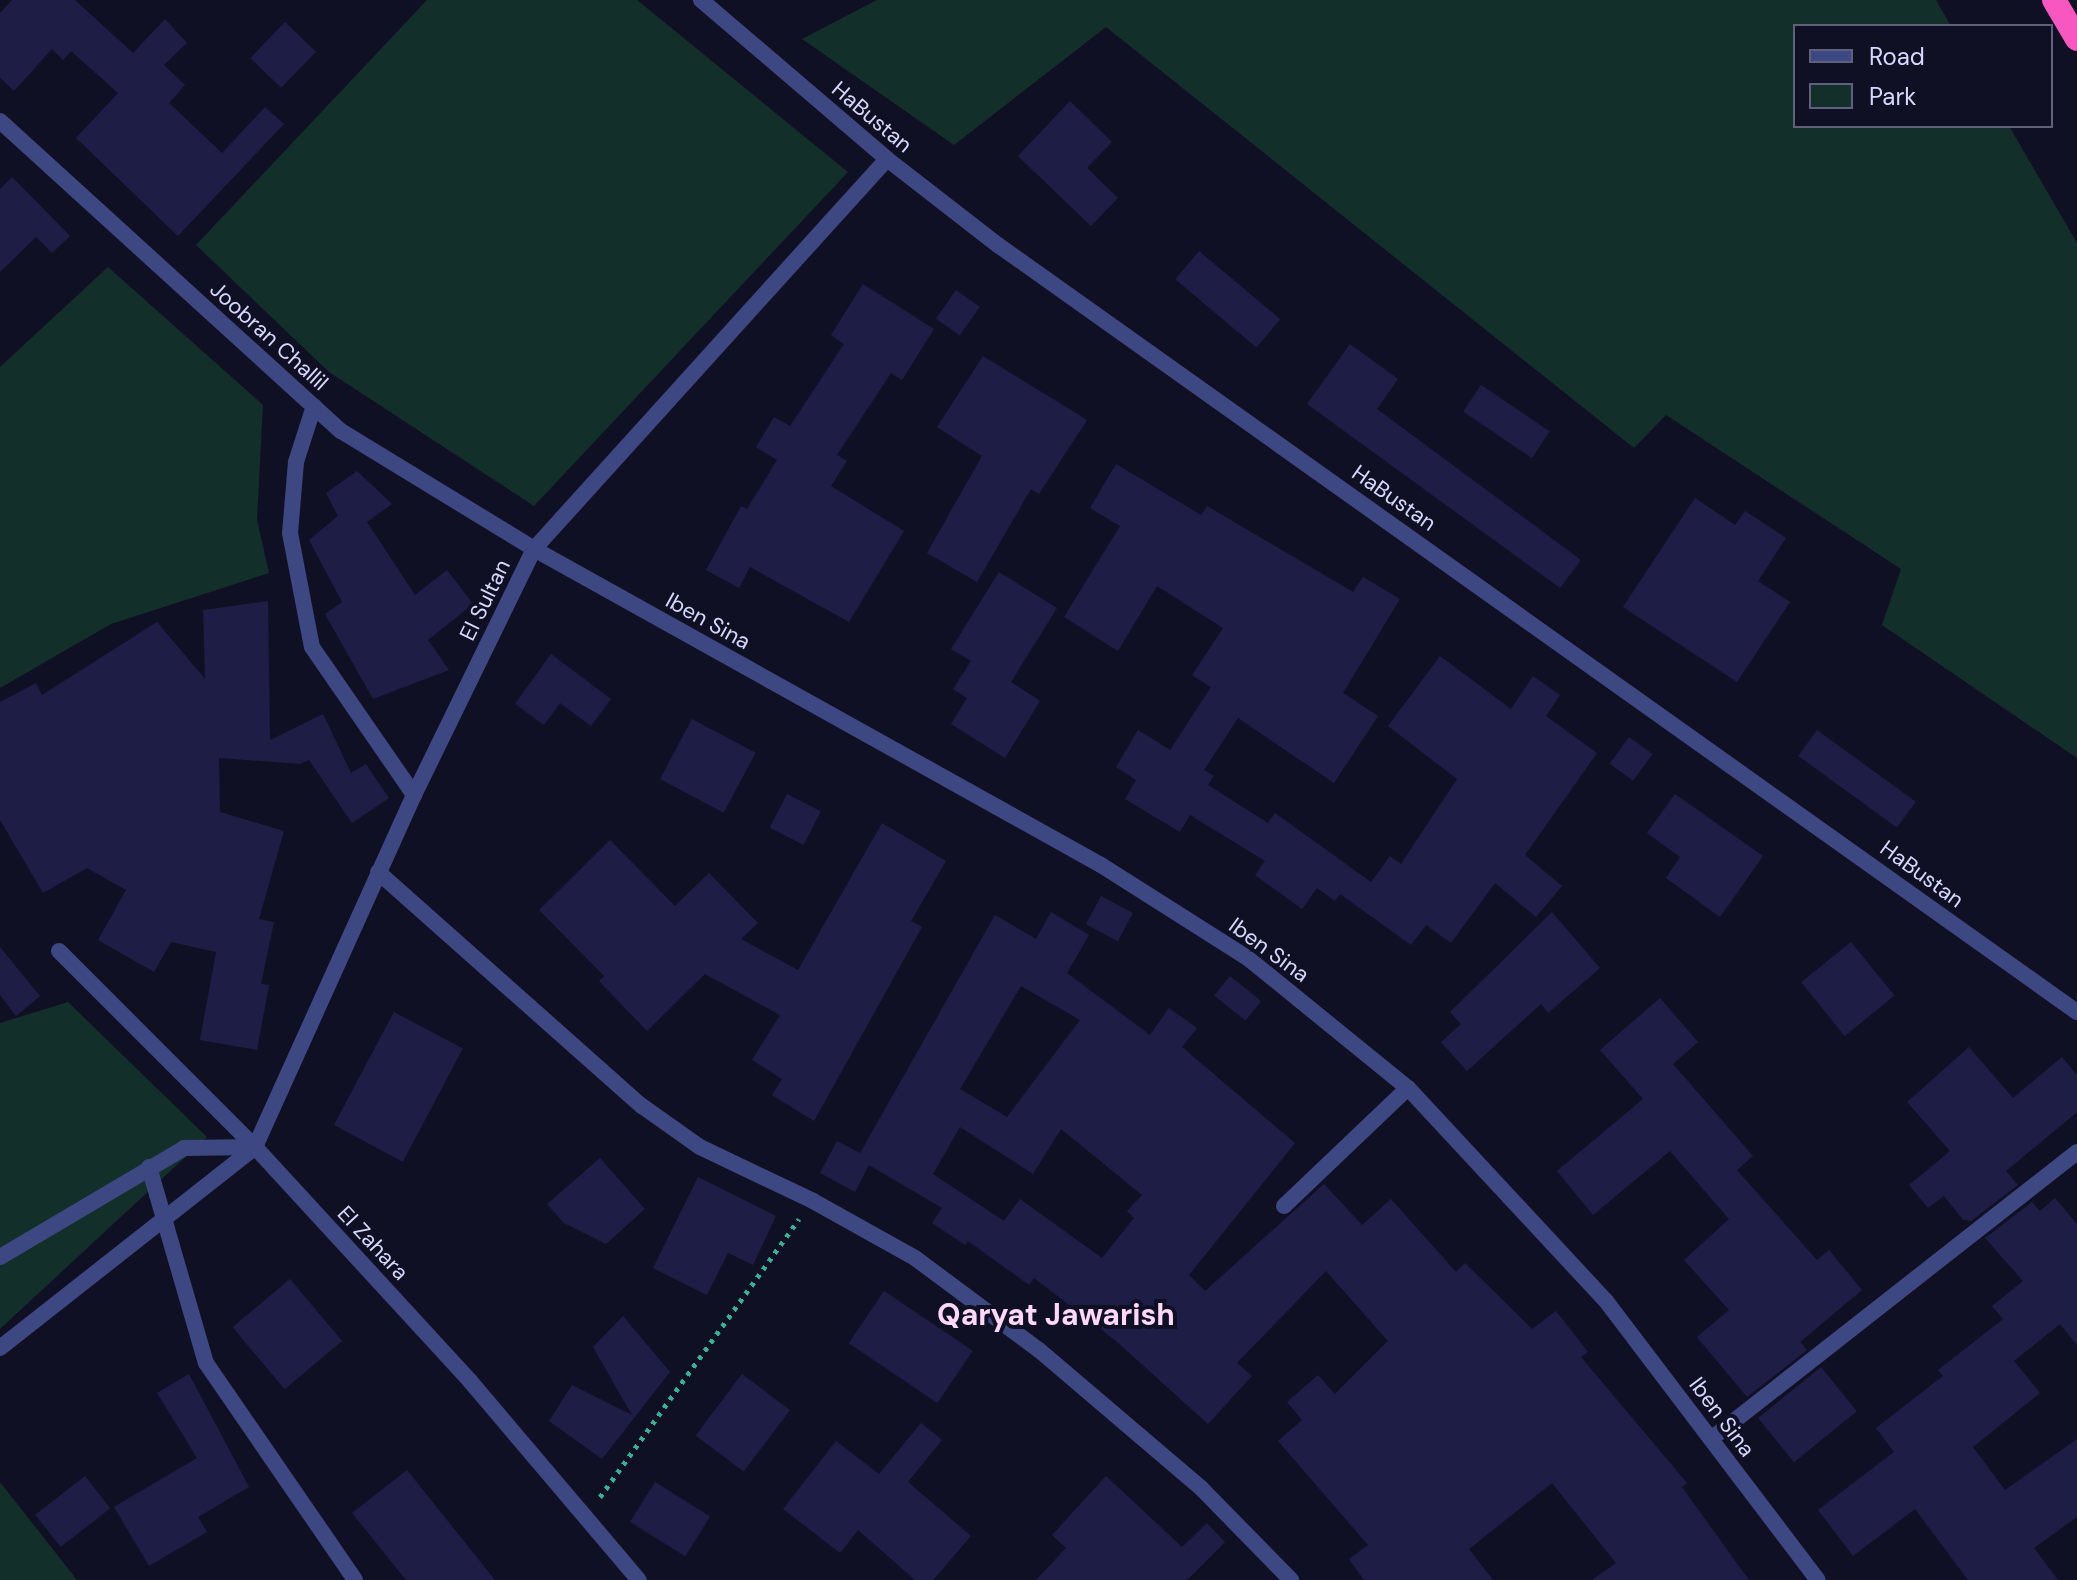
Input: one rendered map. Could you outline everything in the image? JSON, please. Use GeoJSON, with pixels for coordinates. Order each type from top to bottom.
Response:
{"type":"FeatureCollection","features":[{"type":"Feature","properties":{"kind":"highway"},"geometry":{"type":"LineString","coordinates":[[2054,0],[2077,39]]}},
{"type":"Feature","properties":{"kind":"street","name":"HaBustan"},"geometry":{"type":"LineString","coordinates":[[701,0],[887,159],[998,245],[2077,1012]]}},
{"type":"Feature","properties":{"kind":"street","name":"Joobran Challil"},"geometry":{"type":"LineString","coordinates":[[0,121],[341,431],[534,549]]}},
{"type":"Feature","properties":{"kind":"street","name":"El Sultan"},"geometry":{"type":"LineString","coordinates":[[255,1147],[378,872],[534,549],[887,159]]}},
{"type":"Feature","properties":{"kind":"street"},"geometry":{"type":"LineString","coordinates":[[314,406],[296,462],[290,533],[312,647],[414,795]]}},
{"type":"Feature","properties":{"kind":"street","name":"Iben Sina"},"geometry":{"type":"LineString","coordinates":[[534,549],[1101,865],[1249,959],[1408,1088],[1606,1301],[1818,1580]]}},
{"type":"Feature","properties":{"kind":"street"},"geometry":{"type":"LineString","coordinates":[[378,872],[642,1106],[700,1147],[813,1201],[915,1258],[1039,1350],[1201,1488],[1291,1580]]}},
{"type":"Feature","properties":{"kind":"street","name":"El Zahara"},"geometry":{"type":"LineString","coordinates":[[59,951],[255,1147],[470,1381],[639,1580]]}},
{"type":"Feature","properties":{"kind":"street"},"geometry":{"type":"LineString","coordinates":[[1284,1206],[1408,1088]]}},
{"type":"Feature","properties":{"kind":"street"},"geometry":{"type":"LineString","coordinates":[[0,1257],[184,1148],[255,1147]]}},
{"type":"Feature","properties":{"kind":"street"},"geometry":{"type":"LineString","coordinates":[[0,1348],[255,1147]]}},
{"type":"Feature","properties":{"kind":"street"},"geometry":{"type":"LineString","coordinates":[[1711,1439],[2077,1152]]}},
{"type":"Feature","properties":{"kind":"street"},"geometry":{"type":"LineString","coordinates":[[149,1167],[206,1363],[355,1580]]}},
{"type":"Feature","properties":{"kind":"path"},"geometry":{"type":"LineString","coordinates":[[585,1517],[813,1201]]}},
{"type":"Feature","properties":{"kind":"green space"},"geometry":{"type":"Polygon","coordinates":[[[427,0],[637,0],[848,172],[534,506],[329,372],[196,245],[427,0]]]}},
{"type":"Feature","properties":{"kind":"green space"},"geometry":{"type":"Polygon","coordinates":[[[877,0],[1936,0],[1950,24],[1793,24],[1793,128],[2010,128],[2077,243],[2077,758],[1882,625],[1901,569],[1666,415],[1634,448],[1106,27],[954,145],[802,39],[877,0]]]}},
{"type":"Feature","properties":{"kind":"green space"},"geometry":{"type":"Polygon","coordinates":[[[108,267],[263,405],[257,520],[269,573],[111,624],[0,688],[0,367],[108,267]]]}},
{"type":"Feature","properties":{"kind":"green space"},"geometry":{"type":"Polygon","coordinates":[[[68,1002],[207,1137],[0,1329],[0,1023],[68,1002]]]}},
{"type":"Feature","properties":{"kind":"green space"},"geometry":{"type":"Polygon","coordinates":[[[0,1482],[77,1580],[0,1580],[0,1482]]]}},
{"type":"Feature","properties":{"kind":"building"},"geometry":{"type":"Polygon","coordinates":[[[12,0],[75,0],[133,53],[165,19],[187,43],[164,65],[185,85],[169,103],[222,153],[265,107],[284,124],[178,236],[76,138],[118,93],[71,51],[63,60],[52,49],[14,91],[0,78],[0,13],[12,0]]]}},
{"type":"Feature","properties":{"kind":"building"},"geometry":{"type":"Polygon","coordinates":[[[285,22],[316,52],[281,88],[250,58],[285,22]]]}},
{"type":"Feature","properties":{"kind":"building"},"geometry":{"type":"Polygon","coordinates":[[[1070,101],[1112,142],[1087,168],[1118,198],[1091,226],[1018,156],[1070,101]]]}},
{"type":"Feature","properties":{"kind":"building"},"geometry":{"type":"Polygon","coordinates":[[[12,177],[70,236],[52,253],[36,237],[0,272],[0,189],[12,177]]]}},
{"type":"Feature","properties":{"kind":"building"},"geometry":{"type":"Polygon","coordinates":[[[1199,251],[1280,319],[1256,347],[1175,279],[1199,251]]]}},
{"type":"Feature","properties":{"kind":"building"},"geometry":{"type":"Polygon","coordinates":[[[863,284],[934,329],[902,380],[891,373],[837,455],[847,461],[831,486],[904,531],[849,622],[750,567],[739,588],[706,570],[741,506],[747,509],[777,460],[756,447],[774,417],[790,426],[844,344],[831,335],[863,284]]]}},
{"type":"Feature","properties":{"kind":"building"},"geometry":{"type":"Polygon","coordinates":[[[956,290],[980,307],[960,335],[936,319],[956,290]]]}},
{"type":"Feature","properties":{"kind":"building"},"geometry":{"type":"Polygon","coordinates":[[[1350,344],[1398,379],[1377,409],[1581,560],[1560,588],[1307,404],[1350,344]]]}},
{"type":"Feature","properties":{"kind":"building"},"geometry":{"type":"Polygon","coordinates":[[[983,356],[1087,420],[1039,494],[1031,489],[977,582],[927,553],[982,456],[937,427],[983,356]]]}},
{"type":"Feature","properties":{"kind":"building"},"geometry":{"type":"Polygon","coordinates":[[[1481,385],[1550,431],[1532,458],[1463,412],[1481,385]]]}},
{"type":"Feature","properties":{"kind":"building"},"geometry":{"type":"Polygon","coordinates":[[[1116,464],[1201,515],[1207,506],[1353,592],[1363,577],[1400,599],[1343,693],[1378,716],[1334,783],[1238,718],[1204,770],[1214,776],[1208,785],[1268,823],[1275,813],[1371,882],[1390,856],[1401,864],[1457,779],[1388,726],[1440,656],[1511,709],[1533,676],[1560,695],[1546,716],[1597,753],[1525,855],[1562,886],[1536,917],[1495,883],[1451,943],[1426,925],[1411,945],[1340,894],[1335,901],[1317,888],[1302,909],[1255,875],[1265,861],[1190,815],[1180,832],[1125,799],[1136,780],[1116,767],[1138,730],[1170,750],[1211,687],[1192,675],[1223,628],[1157,586],[1118,651],[1064,617],[1120,526],[1090,508],[1116,464]]]}},
{"type":"Feature","properties":{"kind":"building"},"geometry":{"type":"Polygon","coordinates":[[[357,471],[392,504],[367,522],[415,595],[447,570],[473,604],[428,640],[449,670],[373,699],[325,614],[342,602],[309,540],[338,516],[326,493],[357,471]]]}},
{"type":"Feature","properties":{"kind":"building"},"geometry":{"type":"Polygon","coordinates":[[[1695,498],[1735,525],[1745,511],[1786,538],[1758,581],[1790,602],[1737,682],[1623,607],[1695,498]]]}},
{"type":"Feature","properties":{"kind":"building"},"geometry":{"type":"Polygon","coordinates":[[[999,572],[1057,608],[1011,682],[1040,701],[1005,758],[951,724],[967,698],[953,689],[971,661],[951,649],[999,572]]]}},
{"type":"Feature","properties":{"kind":"building"},"geometry":{"type":"Polygon","coordinates":[[[268,601],[270,740],[323,714],[351,773],[366,764],[389,798],[352,823],[309,760],[300,764],[219,758],[220,812],[284,831],[259,919],[274,922],[261,984],[269,985],[257,1050],[200,1040],[216,952],[171,942],[154,972],[98,940],[126,890],[87,868],[43,893],[0,820],[0,702],[36,683],[42,695],[157,622],[205,679],[203,610],[268,601]]]}},
{"type":"Feature","properties":{"kind":"building"},"geometry":{"type":"Polygon","coordinates":[[[551,654],[611,699],[591,726],[560,703],[544,725],[515,704],[551,654]]]}},
{"type":"Feature","properties":{"kind":"building"},"geometry":{"type":"Polygon","coordinates":[[[692,719],[756,753],[724,813],[660,779],[692,719]]]}},
{"type":"Feature","properties":{"kind":"building"},"geometry":{"type":"Polygon","coordinates":[[[1817,730],[1916,802],[1897,828],[1798,756],[1817,730]]]}},
{"type":"Feature","properties":{"kind":"building"},"geometry":{"type":"Polygon","coordinates":[[[1629,737],[1652,754],[1633,781],[1610,764],[1629,737]]]}},
{"type":"Feature","properties":{"kind":"building"},"geometry":{"type":"Polygon","coordinates":[[[787,794],[821,811],[804,845],[770,828],[787,794]]]}},
{"type":"Feature","properties":{"kind":"building"},"geometry":{"type":"Polygon","coordinates":[[[1675,794],[1763,856],[1720,917],[1666,878],[1680,857],[1647,833],[1675,794]]]}},
{"type":"Feature","properties":{"kind":"building"},"geometry":{"type":"Polygon","coordinates":[[[882,823],[946,861],[911,921],[922,927],[814,1121],[772,1095],[782,1079],[752,1060],[780,1015],[705,974],[647,1031],[599,981],[604,976],[539,910],[610,840],[675,906],[709,873],[758,923],[741,939],[798,970],[882,823]]]}},
{"type":"Feature","properties":{"kind":"building"},"geometry":{"type":"Polygon","coordinates":[[[1101,896],[1133,913],[1118,941],[1086,924],[1101,896]]]}},
{"type":"Feature","properties":{"kind":"building"},"geometry":{"type":"Polygon","coordinates":[[[1051,912],[1089,935],[1067,973],[1150,1035],[1169,1008],[1197,1028],[1182,1047],[1295,1143],[1189,1275],[1205,1291],[1324,1184],[1362,1225],[1391,1199],[1456,1272],[1465,1263],[1532,1329],[1556,1311],[1588,1352],[1581,1357],[1687,1483],[1682,1487],[1749,1580],[1592,1580],[1616,1563],[1552,1483],[1469,1549],[1493,1580],[1364,1580],[1349,1559],[1368,1545],[1278,1441],[1302,1420],[1287,1402],[1318,1375],[1335,1394],[1388,1341],[1326,1271],[1237,1363],[1252,1376],[1208,1424],[1116,1341],[1034,1278],[1029,1285],[968,1241],[965,1245],[932,1223],[942,1208],[869,1165],[855,1192],[820,1173],[837,1141],[860,1153],[995,915],[1036,939],[1051,912]],[[1021,986],[960,1089],[1007,1117],[1080,1020],[1021,986]],[[960,1127],[933,1174],[1004,1221],[1020,1199],[1102,1258],[1134,1218],[1127,1211],[1142,1195],[1061,1129],[1033,1174],[960,1127]]]}},
{"type":"Feature","properties":{"kind":"building"},"geometry":{"type":"Polygon","coordinates":[[[1552,912],[1600,968],[1548,1013],[1541,1004],[1467,1071],[1441,1042],[1461,1024],[1450,1012],[1552,912]]]}},
{"type":"Feature","properties":{"kind":"building"},"geometry":{"type":"Polygon","coordinates":[[[1851,942],[1894,996],[1845,1036],[1801,982],[1851,942]]]}},
{"type":"Feature","properties":{"kind":"building"},"geometry":{"type":"Polygon","coordinates":[[[0,947],[40,996],[16,1016],[0,995],[0,947]]]}},
{"type":"Feature","properties":{"kind":"building"},"geometry":{"type":"Polygon","coordinates":[[[1230,976],[1261,1001],[1245,1021],[1214,995],[1230,976]]]}},
{"type":"Feature","properties":{"kind":"building"},"geometry":{"type":"Polygon","coordinates":[[[1660,998],[1698,1042],[1673,1064],[1753,1156],[1737,1170],[1817,1260],[1829,1250],[1862,1290],[1800,1342],[1807,1350],[1747,1397],[1697,1337],[1729,1310],[1684,1260],[1729,1219],[1670,1151],[1593,1215],[1557,1171],[1643,1099],[1600,1050],[1660,998]]]}},
{"type":"Feature","properties":{"kind":"building"},"geometry":{"type":"Polygon","coordinates":[[[394,1012],[463,1049],[403,1162],[334,1125],[394,1012]]]}},
{"type":"Feature","properties":{"kind":"building"},"geometry":{"type":"Polygon","coordinates":[[[1969,1047],[2013,1098],[2062,1057],[2077,1075],[2077,1112],[2006,1171],[2018,1185],[1971,1221],[1963,1220],[1944,1196],[1928,1208],[1909,1185],[1950,1151],[1907,1102],[1969,1047]]]}},
{"type":"Feature","properties":{"kind":"building"},"geometry":{"type":"Polygon","coordinates":[[[600,1158],[645,1209],[606,1244],[564,1223],[547,1204],[600,1158]]]}},
{"type":"Feature","properties":{"kind":"building"},"geometry":{"type":"Polygon","coordinates":[[[698,1177],[776,1216],[753,1265],[728,1253],[707,1295],[653,1268],[698,1177]]]}},
{"type":"Feature","properties":{"kind":"building"},"geometry":{"type":"Polygon","coordinates":[[[2055,1198],[2077,1224],[2077,1345],[2060,1324],[2014,1361],[2040,1393],[1973,1447],[2005,1490],[2077,1439],[2077,1517],[2034,1548],[2058,1580],[1968,1580],[1915,1509],[1853,1556],[1818,1510],[1894,1452],[1876,1428],[1943,1376],[1938,1370],[2003,1319],[1992,1306],[2023,1281],[1985,1238],[2032,1202],[2040,1211],[2055,1198]]]}},
{"type":"Feature","properties":{"kind":"building"},"geometry":{"type":"Polygon","coordinates":[[[290,1279],[342,1341],[285,1389],[233,1327],[290,1279]]]}},
{"type":"Feature","properties":{"kind":"building"},"geometry":{"type":"Polygon","coordinates":[[[884,1291],[973,1351],[937,1403],[849,1343],[884,1291]]]}},
{"type":"Feature","properties":{"kind":"building"},"geometry":{"type":"Polygon","coordinates":[[[623,1316],[670,1372],[602,1459],[549,1421],[572,1385],[632,1415],[593,1347],[623,1316]]]}},
{"type":"Feature","properties":{"kind":"building"},"geometry":{"type":"Polygon","coordinates":[[[1821,1367],[1857,1411],[1794,1462],[1758,1418],[1821,1367]]]}},
{"type":"Feature","properties":{"kind":"building"},"geometry":{"type":"Polygon","coordinates":[[[189,1374],[249,1487],[198,1517],[207,1532],[149,1566],[114,1507],[197,1458],[157,1393],[189,1374]]]}},
{"type":"Feature","properties":{"kind":"building"},"geometry":{"type":"Polygon","coordinates":[[[742,1374],[790,1410],[744,1472],[696,1435],[742,1374]]]}},
{"type":"Feature","properties":{"kind":"building"},"geometry":{"type":"Polygon","coordinates":[[[921,1423],[942,1440],[908,1482],[971,1536],[933,1580],[915,1580],[858,1530],[840,1553],[783,1509],[836,1441],[879,1474],[921,1423]]]}},
{"type":"Feature","properties":{"kind":"building"},"geometry":{"type":"Polygon","coordinates":[[[407,1470],[495,1580],[406,1580],[352,1513],[407,1470]]]}},
{"type":"Feature","properties":{"kind":"building"},"geometry":{"type":"Polygon","coordinates":[[[85,1476],[110,1508],[61,1547],[35,1515],[85,1476]]]}},
{"type":"Feature","properties":{"kind":"building"},"geometry":{"type":"Polygon","coordinates":[[[1106,1476],[1182,1547],[1207,1523],[1225,1542],[1187,1580],[1036,1580],[1066,1548],[1052,1535],[1106,1476]]]}},
{"type":"Feature","properties":{"kind":"building"},"geometry":{"type":"Polygon","coordinates":[[[655,1482],[710,1516],[685,1556],[630,1522],[655,1482]]]}},
{"type":"Feature","properties":{"kind":"district","name":"Qaryat Jawarish"},"geometry":{"type":"Point","coordinates":[1056,1315]}}]}
